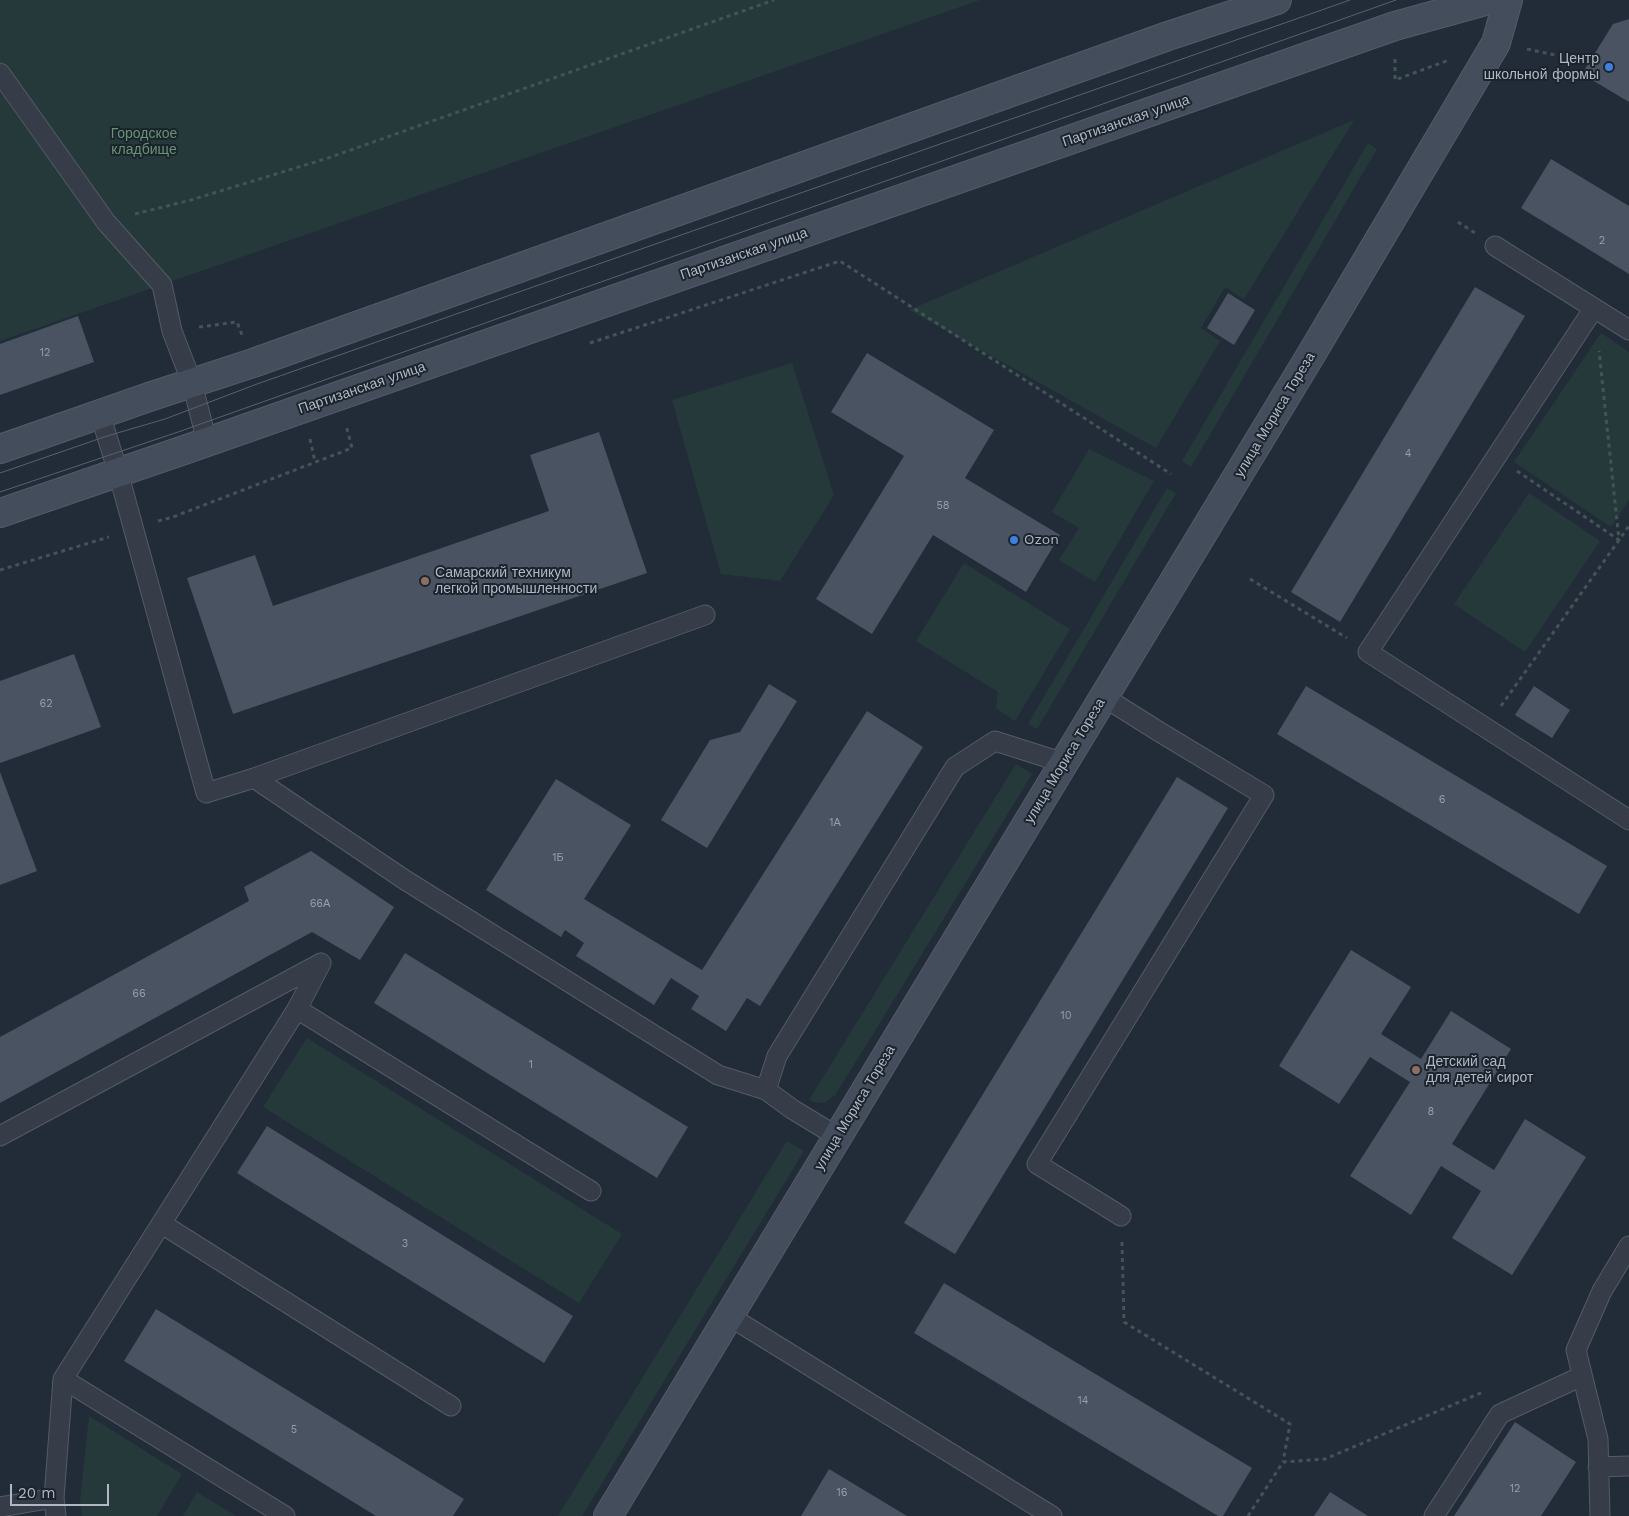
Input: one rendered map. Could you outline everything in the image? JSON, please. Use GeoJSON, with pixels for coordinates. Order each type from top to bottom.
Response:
{"type":"FeatureCollection","features":[{"type":"Feature","properties":{"kind":"street"},"geometry":{"type":"LineString","coordinates":[[0,449],[262,360],[1158,40],[1277,0]]}},
{"type":"Feature","properties":{"kind":"street","name":"Партизанская улица"},"geometry":{"type":"LineString","coordinates":[[0,513],[1377,33],[1489,0]]}},
{"type":"Feature","properties":{"kind":"street","name":"улица Мориса Тореза"},"geometry":{"type":"LineString","coordinates":[[608,1516],[1312,352],[1496,43],[1508,0]]}},
{"type":"Feature","properties":{"kind":"lane"},"geometry":{"type":"LineString","coordinates":[[0,73],[106,222],[162,285],[172,331],[192,383],[208,442]]}},
{"type":"Feature","properties":{"kind":"lane"},"geometry":{"type":"LineString","coordinates":[[1495,246],[1629,330]]}},
{"type":"Feature","properties":{"kind":"lane"},"geometry":{"type":"LineString","coordinates":[[1594,308],[1368,652],[1629,820]]}},
{"type":"Feature","properties":{"kind":"lane"},"geometry":{"type":"LineString","coordinates":[[100,414],[134,529],[206,793],[254,778],[705,615]]}},
{"type":"Feature","properties":{"kind":"lane"},"geometry":{"type":"LineString","coordinates":[[1104,697],[1264,796],[1037,1164],[1121,1216]]}},
{"type":"Feature","properties":{"kind":"lane"},"geometry":{"type":"LineString","coordinates":[[766,1090],[777,1056],[955,767],[995,741],[1064,763]]}},
{"type":"Feature","properties":{"kind":"lane"},"geometry":{"type":"LineString","coordinates":[[254,778],[405,880],[718,1076],[766,1090],[792,1109],[838,1137]]}},
{"type":"Feature","properties":{"kind":"lane"},"geometry":{"type":"LineString","coordinates":[[0,1136],[321,964],[297,1009],[162,1224],[62,1378],[55,1507],[0,1507]]}},
{"type":"Feature","properties":{"kind":"lane"},"geometry":{"type":"LineString","coordinates":[[297,1009],[591,1191]]}},
{"type":"Feature","properties":{"kind":"lane"},"geometry":{"type":"LineString","coordinates":[[162,1224],[451,1406]]}},
{"type":"Feature","properties":{"kind":"lane"},"geometry":{"type":"LineString","coordinates":[[1600,1516],[1598,1439],[1576,1350],[1602,1291],[1629,1246]]}},
{"type":"Feature","properties":{"kind":"lane"},"geometry":{"type":"LineString","coordinates":[[728,1316],[1052,1516]]}},
{"type":"Feature","properties":{"kind":"lane"},"geometry":{"type":"LineString","coordinates":[[1434,1516],[1500,1414],[1582,1376]]}},
{"type":"Feature","properties":{"kind":"lane"},"geometry":{"type":"LineString","coordinates":[[62,1378],[285,1516]]}},
{"type":"Feature","properties":{"kind":"lane"},"geometry":{"type":"LineString","coordinates":[[1598,1467],[1629,1466]]}},
{"type":"Feature","properties":{"kind":"path"},"geometry":{"type":"LineString","coordinates":[[106,222],[191,200],[328,158],[774,0]]}},
{"type":"Feature","properties":{"kind":"path"},"geometry":{"type":"LineString","coordinates":[[583,346],[840,261],[1171,474]]}},
{"type":"Feature","properties":{"kind":"path"},"geometry":{"type":"LineString","coordinates":[[1594,308],[1619,540]]}},
{"type":"Feature","properties":{"kind":"path"},"geometry":{"type":"LineString","coordinates":[[172,331],[237,322],[246,342]]}},
{"type":"Feature","properties":{"kind":"path"},"geometry":{"type":"LineString","coordinates":[[0,570],[173,517],[352,448],[346,424],[337,427]]}},
{"type":"Feature","properties":{"kind":"path"},"geometry":{"type":"LineString","coordinates":[[309,436],[315,462]]}},
{"type":"Feature","properties":{"kind":"path"},"geometry":{"type":"LineString","coordinates":[[1497,457],[1619,540]]}},
{"type":"Feature","properties":{"kind":"path"},"geometry":{"type":"LineString","coordinates":[[1486,727],[1629,526]]}},
{"type":"Feature","properties":{"kind":"path"},"geometry":{"type":"LineString","coordinates":[[1250,579],[1355,642],[1368,652]]}},
{"type":"Feature","properties":{"kind":"path"},"geometry":{"type":"LineString","coordinates":[[1121,1216],[1124,1322],[1290,1424],[1283,1462],[1248,1516]]}},
{"type":"Feature","properties":{"kind":"path"},"geometry":{"type":"LineString","coordinates":[[1283,1462],[1325,1460],[1488,1390]]}},
{"type":"Feature","properties":{"kind":"green space","name":"Городское кладбище"},"geometry":{"type":"Polygon","coordinates":[[[0,0],[980,0],[0,341],[0,0]]]}},
{"type":"Feature","properties":{"kind":"green space"},"geometry":{"type":"Polygon","coordinates":[[[1354,120],[1244,299],[1225,287],[1201,328],[1220,341],[1156,448],[909,310],[1354,120]]]}},
{"type":"Feature","properties":{"kind":"green space"},"geometry":{"type":"Polygon","coordinates":[[[1368,143],[1377,149],[1191,467],[1182,461],[1368,143]]]}},
{"type":"Feature","properties":{"kind":"green space"},"geometry":{"type":"Polygon","coordinates":[[[1601,333],[1629,352],[1629,500],[1611,527],[1514,462],[1601,333]]]}},
{"type":"Feature","properties":{"kind":"green space"},"geometry":{"type":"Polygon","coordinates":[[[792,363],[834,495],[780,581],[721,574],[672,400],[792,363]]]}},
{"type":"Feature","properties":{"kind":"green space"},"geometry":{"type":"Polygon","coordinates":[[[1089,449],[1154,481],[1095,582],[1059,560],[1079,528],[1052,512],[1089,449]]]}},
{"type":"Feature","properties":{"kind":"green space"},"geometry":{"type":"Polygon","coordinates":[[[1167,488],[1176,493],[1037,729],[1028,724],[1167,488]]]}},
{"type":"Feature","properties":{"kind":"green space"},"geometry":{"type":"Polygon","coordinates":[[[1529,493],[1600,541],[1525,652],[1454,604],[1529,493]]]}},
{"type":"Feature","properties":{"kind":"green space"},"geometry":{"type":"Polygon","coordinates":[[[964,563],[1070,629],[1015,721],[996,708],[998,692],[916,641],[964,563]]]}},
{"type":"Feature","properties":{"kind":"green space"},"geometry":{"type":"Polygon","coordinates":[[[1016,764],[1032,774],[870,1039],[835,1095],[826,1102],[817,1103],[809,1100],[1016,764]]]}},
{"type":"Feature","properties":{"kind":"green space"},"geometry":{"type":"Polygon","coordinates":[[[307,1038],[622,1234],[579,1303],[263,1107],[307,1038]]]}},
{"type":"Feature","properties":{"kind":"green space"},"geometry":{"type":"Polygon","coordinates":[[[787,1141],[804,1151],[582,1516],[558,1516],[787,1141]]]}},
{"type":"Feature","properties":{"kind":"green space"},"geometry":{"type":"Polygon","coordinates":[[[89,1416],[182,1474],[157,1516],[82,1516],[80,1502],[89,1416]]]}},
{"type":"Feature","properties":{"kind":"green space"},"geometry":{"type":"Polygon","coordinates":[[[197,1492],[236,1516],[183,1516],[197,1492]]]}},
{"type":"Feature","properties":{"kind":"building"},"geometry":{"type":"Polygon","coordinates":[[[1629,19],[1629,102],[1582,74],[1613,24],[1629,19]]]}},
{"type":"Feature","properties":{"kind":"building"},"geometry":{"type":"Polygon","coordinates":[[[1551,159],[1629,206],[1629,274],[1521,208],[1551,159]]]}},
{"type":"Feature","properties":{"kind":"building"},"geometry":{"type":"Polygon","coordinates":[[[1475,287],[1525,316],[1340,622],[1291,592],[1475,287]]]}},
{"type":"Feature","properties":{"kind":"building"},"geometry":{"type":"Polygon","coordinates":[[[1228,293],[1255,310],[1234,345],[1207,328],[1228,293]]]}},
{"type":"Feature","properties":{"kind":"building"},"geometry":{"type":"Polygon","coordinates":[[[78,316],[94,362],[0,395],[0,344],[78,316]]]}},
{"type":"Feature","properties":{"kind":"building"},"geometry":{"type":"Polygon","coordinates":[[[867,353],[994,430],[965,478],[1060,535],[1026,592],[933,535],[872,634],[816,599],[904,456],[831,412],[867,353]]]}},
{"type":"Feature","properties":{"kind":"building"},"geometry":{"type":"Polygon","coordinates":[[[599,432],[647,573],[233,714],[187,578],[255,555],[273,606],[549,511],[530,455],[599,432]]]}},
{"type":"Feature","properties":{"kind":"building"},"geometry":{"type":"Polygon","coordinates":[[[74,654],[101,727],[0,763],[0,681],[74,654]]]}},
{"type":"Feature","properties":{"kind":"building"},"geometry":{"type":"Polygon","coordinates":[[[769,684],[797,701],[707,848],[661,820],[710,740],[740,732],[769,684]]]}},
{"type":"Feature","properties":{"kind":"building"},"geometry":{"type":"Polygon","coordinates":[[[1306,686],[1607,866],[1579,914],[1277,734],[1306,686]]]}},
{"type":"Feature","properties":{"kind":"building"},"geometry":{"type":"Polygon","coordinates":[[[1534,686],[1570,710],[1552,738],[1515,715],[1534,686]]]}},
{"type":"Feature","properties":{"kind":"building"},"geometry":{"type":"Polygon","coordinates":[[[867,711],[923,747],[760,1006],[747,998],[726,1031],[691,1009],[699,996],[671,978],[654,1005],[576,956],[584,943],[565,930],[561,937],[486,890],[556,779],[631,825],[584,899],[702,970],[867,711]]]}},
{"type":"Feature","properties":{"kind":"building"},"geometry":{"type":"Polygon","coordinates":[[[0,772],[37,871],[0,885],[0,772]]]}},
{"type":"Feature","properties":{"kind":"building"},"geometry":{"type":"Polygon","coordinates":[[[1177,777],[1228,808],[955,1254],[904,1223],[1177,777]]]}},
{"type":"Feature","properties":{"kind":"building"},"geometry":{"type":"Polygon","coordinates":[[[311,851],[394,907],[360,960],[312,932],[0,1103],[0,1037],[249,901],[244,887],[311,851]]]}},
{"type":"Feature","properties":{"kind":"building"},"geometry":{"type":"Polygon","coordinates":[[[1351,950],[1411,987],[1381,1034],[1421,1059],[1451,1011],[1511,1049],[1452,1144],[1494,1170],[1525,1119],[1586,1157],[1512,1275],[1452,1238],[1481,1191],[1441,1166],[1411,1215],[1350,1176],[1410,1082],[1370,1057],[1339,1104],[1279,1066],[1351,950]]]}},
{"type":"Feature","properties":{"kind":"building"},"geometry":{"type":"Polygon","coordinates":[[[405,953],[688,1127],[657,1178],[374,1003],[405,953]]]}},
{"type":"Feature","properties":{"kind":"building"},"geometry":{"type":"Polygon","coordinates":[[[267,1126],[573,1316],[544,1363],[237,1173],[267,1126]]]}},
{"type":"Feature","properties":{"kind":"building"},"geometry":{"type":"Polygon","coordinates":[[[944,1283],[1252,1468],[1223,1516],[1218,1516],[914,1333],[944,1283]]]}},
{"type":"Feature","properties":{"kind":"building"},"geometry":{"type":"Polygon","coordinates":[[[156,1309],[464,1499],[453,1516],[376,1516],[124,1361],[156,1309]]]}},
{"type":"Feature","properties":{"kind":"building"},"geometry":{"type":"Polygon","coordinates":[[[1515,1422],[1576,1462],[1541,1516],[1454,1516],[1515,1422]]]}},
{"type":"Feature","properties":{"kind":"building"},"geometry":{"type":"Polygon","coordinates":[[[829,1469],[907,1516],[801,1516],[829,1469]]]}},
{"type":"Feature","properties":{"kind":"building"},"geometry":{"type":"Polygon","coordinates":[[[1330,1492],[1368,1516],[1314,1516],[1330,1492]]]}},
{"type":"Feature","properties":{"kind":"tram line"},"geometry":{"type":"LineString","coordinates":[[0,473],[107,436],[165,419],[257,384],[1350,0]]}},
{"type":"Feature","properties":{"kind":"tram line"},"geometry":{"type":"LineString","coordinates":[[0,492],[178,432],[1396,0]]}},
{"type":"Feature","properties":{"kind":"place","name":"Центр школьной формы"},"geometry":{"type":"Point","coordinates":[1609,67]}},
{"type":"Feature","properties":{"kind":"place","name":"Ozon"},"geometry":{"type":"Point","coordinates":[1014,540]}},
{"type":"Feature","properties":{"kind":"place","name":"Самарский техникум легкой промышленности"},"geometry":{"type":"Point","coordinates":[425,581]}},
{"type":"Feature","properties":{"kind":"place","name":"Детский сад для детей сирот"},"geometry":{"type":"Point","coordinates":[1416,1070]}}]}
